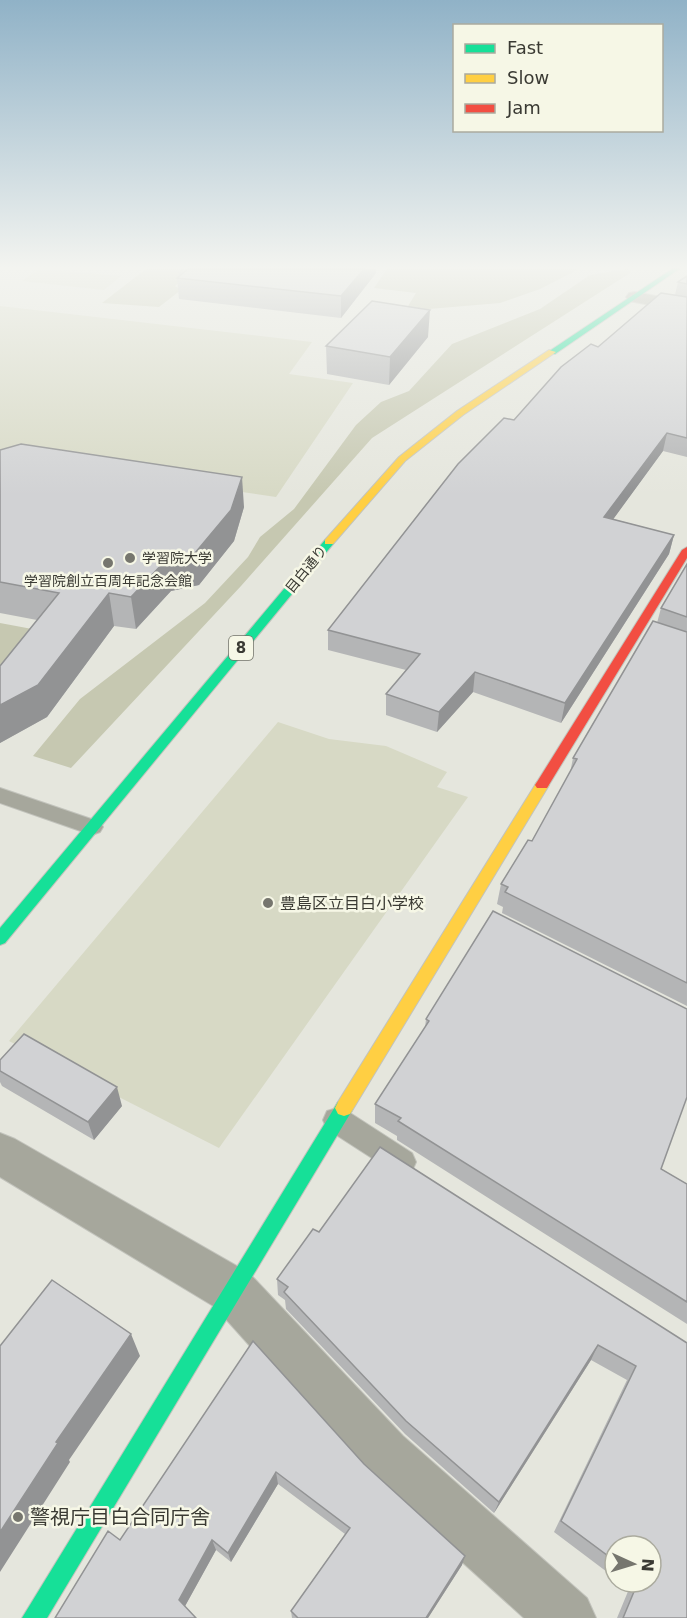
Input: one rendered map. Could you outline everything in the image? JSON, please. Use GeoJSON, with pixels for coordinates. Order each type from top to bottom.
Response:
{"type":"FeatureCollection","features":[{"type":"Feature","properties":{"kind":"main road","name":"目白通り"},"geometry":{"type":"LineString","coordinates":[[0,939],[328,543],[402,459],[460,413],[563,345]]}},
{"type":"Feature","properties":{"kind":"main road"},"geometry":{"type":"LineString","coordinates":[[34,1618],[337,1120],[479,912],[687,550]]}},
{"type":"Feature","properties":{"kind":"street"},"geometry":{"type":"LineString","coordinates":[[0,1153],[232,1290],[384,1455],[567,1618]]}},
{"type":"Feature","properties":{"kind":"lane"},"geometry":{"type":"LineString","coordinates":[[639,630],[658,637]]}},
{"type":"Feature","properties":{"kind":"lane"},"geometry":{"type":"LineString","coordinates":[[0,795],[92,827]]}},
{"type":"Feature","properties":{"kind":"lane"},"geometry":{"type":"LineString","coordinates":[[337,1120],[427,1178]]}},
{"type":"Feature","properties":{"kind":"green space"},"geometry":{"type":"Polygon","coordinates":[[[0,345],[310,345],[289,374],[353,383],[276,497],[0,457],[0,345]]]}},
{"type":"Feature","properties":{"kind":"green space"},"geometry":{"type":"Polygon","coordinates":[[[452,345],[518,345],[372,438],[241,586],[71,768],[33,756],[80,699],[205,603],[248,557],[260,537],[294,509],[356,425],[381,402],[409,391],[452,345]]]}},
{"type":"Feature","properties":{"kind":"green space"},"geometry":{"type":"Polygon","coordinates":[[[0,623],[75,637],[0,678],[0,623]]]}},
{"type":"Feature","properties":{"kind":"green space"},"geometry":{"type":"Polygon","coordinates":[[[278,722],[329,739],[386,746],[447,772],[437,787],[468,797],[219,1148],[9,1041],[278,722]]]}},
{"type":"Feature","properties":{"kind":"building"},"geometry":{"type":"Polygon","coordinates":[[[328,345],[401,345],[390,357],[326,346],[328,345]]]}},
{"type":"Feature","properties":{"kind":"building"},"geometry":{"type":"Polygon","coordinates":[[[590,345],[598,347],[601,345],[687,345],[687,438],[667,433],[604,517],[674,535],[565,703],[475,672],[439,712],[386,694],[420,654],[328,630],[458,464],[504,418],[514,420],[561,367],[590,345]]]}},
{"type":"Feature","properties":{"kind":"building","name":"学習院創立百周年記念会館"},"geometry":{"type":"Polygon","coordinates":[[[21,444],[242,477],[231,510],[195,553],[167,559],[131,597],[109,593],[38,685],[0,705],[0,666],[59,593],[0,582],[0,450],[21,444]]]}},
{"type":"Feature","properties":{"kind":"building"},"geometry":{"type":"Polygon","coordinates":[[[687,564],[687,617],[661,608],[687,564]]]}},
{"type":"Feature","properties":{"kind":"building"},"geometry":{"type":"Polygon","coordinates":[[[653,621],[687,632],[687,983],[505,892],[508,887],[501,884],[528,840],[532,841],[577,759],[573,758],[653,621]]]}},
{"type":"Feature","properties":{"kind":"building"},"geometry":{"type":"Polygon","coordinates":[[[493,911],[687,1009],[687,1097],[661,1169],[687,1184],[687,1302],[398,1121],[401,1118],[375,1104],[429,1021],[426,1019],[493,911]]]}},
{"type":"Feature","properties":{"kind":"building"},"geometry":{"type":"Polygon","coordinates":[[[24,1034],[117,1087],[88,1122],[0,1071],[0,1060],[24,1034]]]}},
{"type":"Feature","properties":{"kind":"building"},"geometry":{"type":"Polygon","coordinates":[[[380,1147],[687,1343],[687,1618],[623,1618],[633,1594],[663,1594],[663,1534],[603,1534],[603,1552],[561,1521],[636,1366],[598,1345],[499,1502],[406,1421],[284,1292],[288,1287],[277,1279],[313,1229],[319,1232],[380,1147]]]}},
{"type":"Feature","properties":{"kind":"building"},"geometry":{"type":"Polygon","coordinates":[[[52,1280],[131,1334],[56,1442],[58,1443],[0,1532],[0,1346],[52,1280]]]}},
{"type":"Feature","properties":{"kind":"building"},"geometry":{"type":"Polygon","coordinates":[[[253,1341],[364,1464],[465,1556],[426,1618],[298,1618],[291,1611],[350,1528],[276,1472],[228,1553],[212,1540],[179,1600],[196,1618],[55,1618],[108,1531],[120,1540],[253,1341]]]}},
{"type":"Feature","properties":{"kind":"traffic: fast"},"geometry":{"type":"LineString","coordinates":[[552,352],[563,345]]}},
{"type":"Feature","properties":{"kind":"traffic: fast"},"geometry":{"type":"LineString","coordinates":[[0,939],[329,542]]}},
{"type":"Feature","properties":{"kind":"traffic: fast"},"geometry":{"type":"LineString","coordinates":[[34,1618],[344,1108]]}},
{"type":"Feature","properties":{"kind":"traffic: slow"},"geometry":{"type":"LineString","coordinates":[[329,542],[402,459],[460,413],[552,352]]}},
{"type":"Feature","properties":{"kind":"traffic: slow"},"geometry":{"type":"LineString","coordinates":[[344,1108],[542,785]]}},
{"type":"Feature","properties":{"kind":"traffic: jam"},"geometry":{"type":"LineString","coordinates":[[542,785],[687,550]]}},
{"type":"Feature","properties":{"kind":"place","name":"学習院大学"},"geometry":{"type":"Point","coordinates":[130,558]}},
{"type":"Feature","properties":{"kind":"place","name":"学習院創立百周年記念会館"},"geometry":{"type":"Point","coordinates":[108,563]}},
{"type":"Feature","properties":{"kind":"place","name":"豊島区立目白小学校"},"geometry":{"type":"Point","coordinates":[268,903]}},
{"type":"Feature","properties":{"kind":"place","name":"警視庁目白合同庁舎"},"geometry":{"type":"Point","coordinates":[18,1517]}}]}
